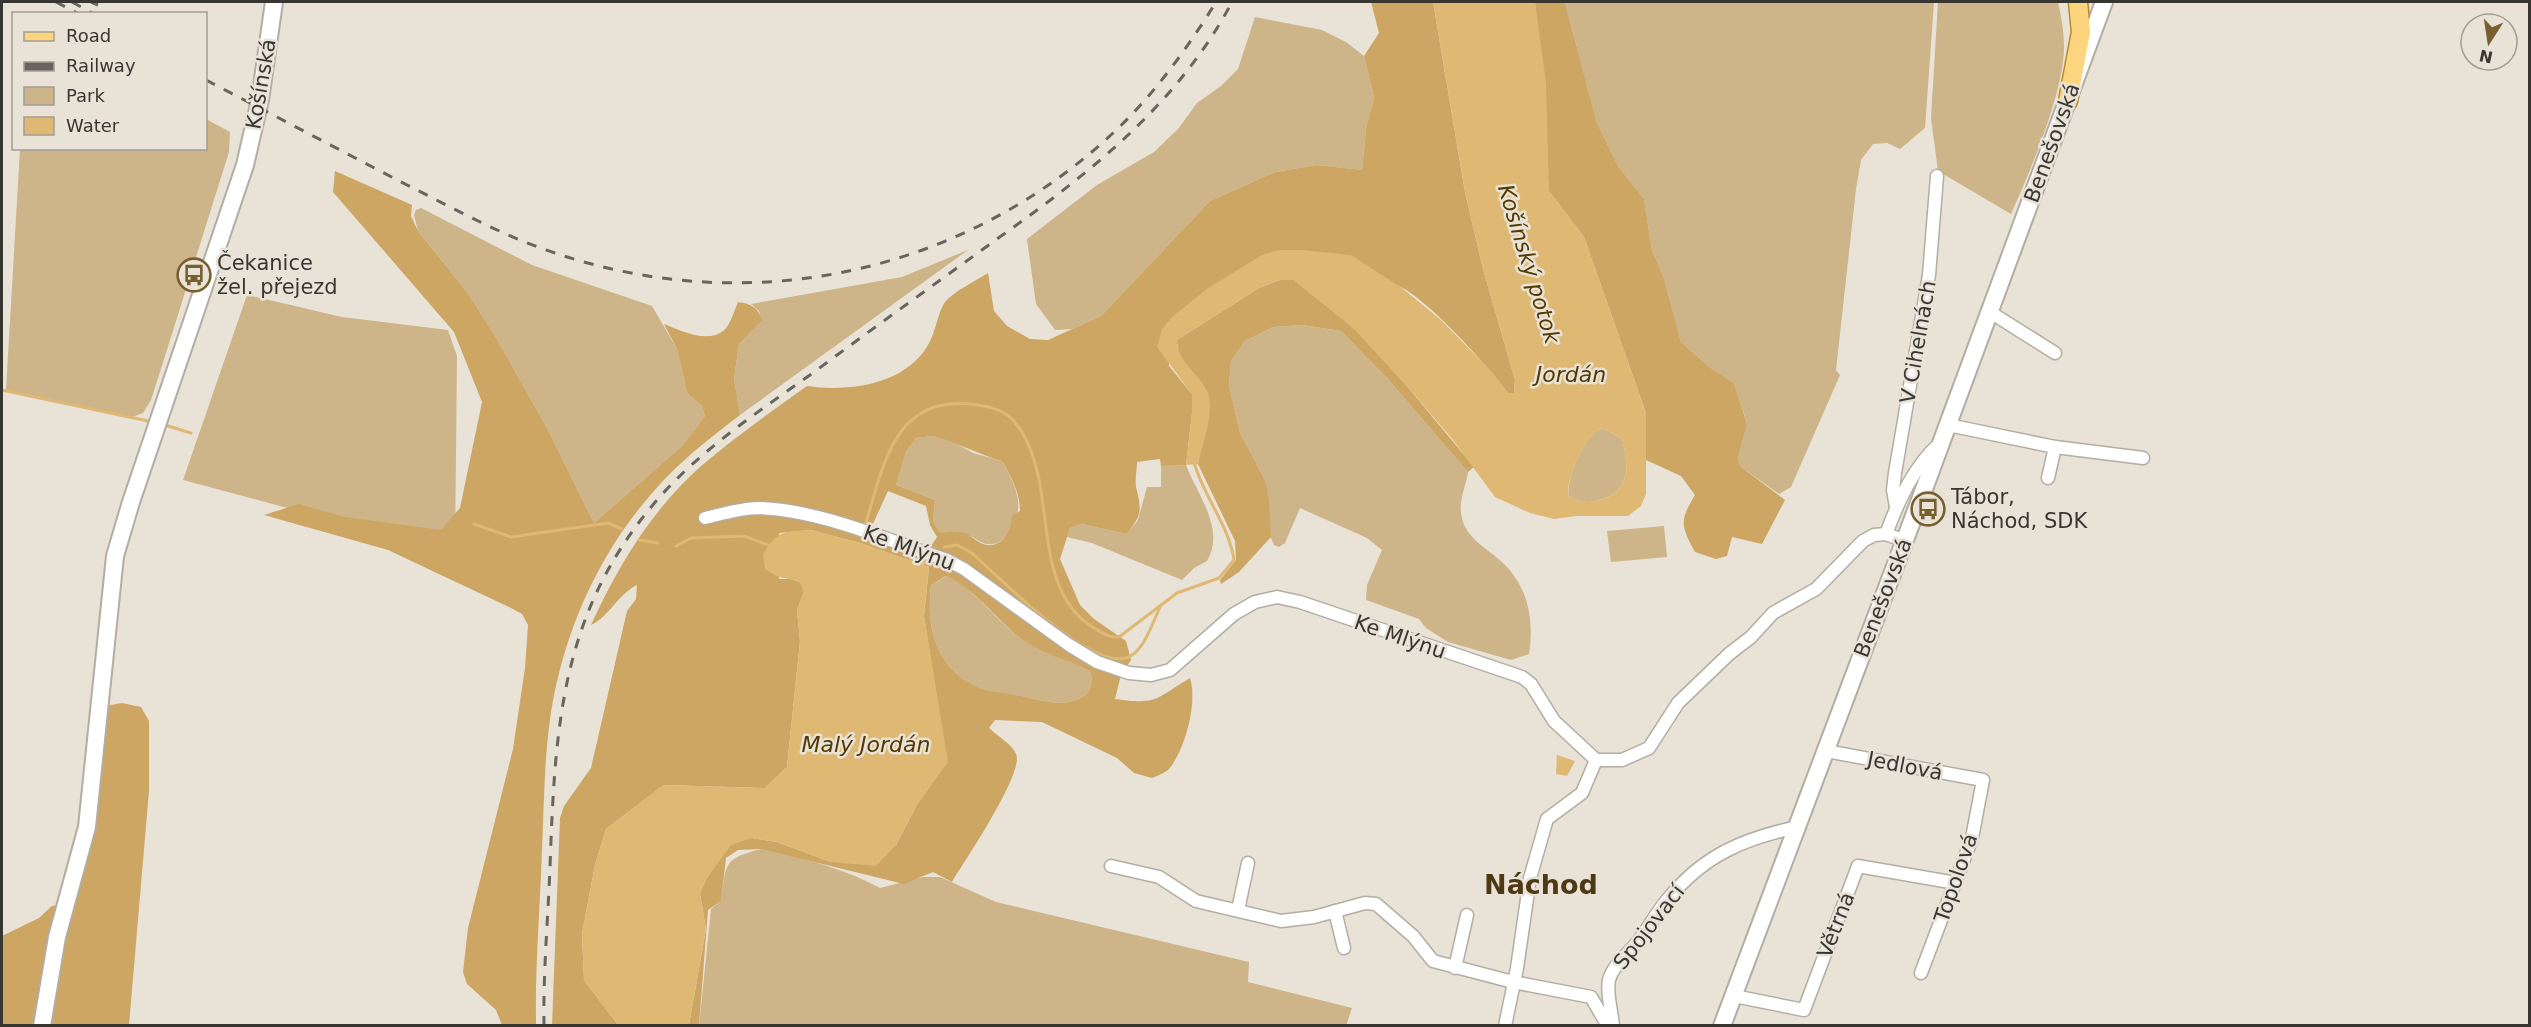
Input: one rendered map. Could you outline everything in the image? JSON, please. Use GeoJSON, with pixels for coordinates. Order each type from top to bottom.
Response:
{"type":"FeatureCollection","features":[{"type":"Feature","properties":{"kind":"main road","name":"Košínská"},"geometry":{"type":"LineString","coordinates":[[42,1026],[59,927],[87,827],[115,556],[130,502],[245,165],[260,100],[274,2]]}},
{"type":"Feature","properties":{"kind":"main road"},"geometry":{"type":"LineString","coordinates":[[2067,101],[2080,32],[2078,2]]}},
{"type":"Feature","properties":{"kind":"main road","name":"Benešovská"},"geometry":{"type":"LineString","coordinates":[[1722,1026],[1905,541],[2104,2]]}},
{"type":"Feature","properties":{"kind":"street","name":"V Cihelnách"},"geometry":{"type":"LineString","coordinates":[[1896,507],[1894,482],[1929,275],[1937,176]]}},
{"type":"Feature","properties":{"kind":"street"},"geometry":{"type":"LineString","coordinates":[[1990,312],[2055,353]]}},
{"type":"Feature","properties":{"kind":"street"},"geometry":{"type":"LineString","coordinates":[[1948,425],[2055,447],[2143,458]]}},
{"type":"Feature","properties":{"kind":"street"},"geometry":{"type":"LineString","coordinates":[[1886,534],[1896,507],[1918,468],[1942,441]]}},
{"type":"Feature","properties":{"kind":"street"},"geometry":{"type":"LineString","coordinates":[[2048,478],[2055,447]]}},
{"type":"Feature","properties":{"kind":"street","name":"Ke Mlýnu"},"geometry":{"type":"LineString","coordinates":[[705,518],[759,508],[829,520],[964,569],[1069,645],[1097,662],[1129,673],[1151,675],[1170,670],[1234,614],[1255,602],[1277,597],[1300,602],[1522,677],[1531,684],[1554,721],[1596,760]]}},
{"type":"Feature","properties":{"kind":"street"},"geometry":{"type":"LineString","coordinates":[[1505,1026],[1530,878],[1547,819],[1582,793],[1596,760],[1622,760],[1649,748],[1678,703],[1729,654],[1751,637],[1773,613],[1816,589],[1863,541],[1874,535],[1886,534],[1905,541]]}},
{"type":"Feature","properties":{"kind":"street","name":"Jedlová"},"geometry":{"type":"LineString","coordinates":[[1826,751],[1983,780]]}},
{"type":"Feature","properties":{"kind":"street","name":"Topolová"},"geometry":{"type":"LineString","coordinates":[[1921,973],[1972,838],[1983,780]]}},
{"type":"Feature","properties":{"kind":"street","name":"Spojovací"},"geometry":{"type":"LineString","coordinates":[[1613,1026],[1608,981],[1616,966],[1638,941],[1668,898],[1695,872],[1730,848],[1757,836],[1797,827]]}},
{"type":"Feature","properties":{"kind":"street"},"geometry":{"type":"LineString","coordinates":[[1238,910],[1248,863]]}},
{"type":"Feature","properties":{"kind":"street"},"geometry":{"type":"LineString","coordinates":[[1111,866],[1159,877],[1196,901],[1286,922],[1365,903],[1376,904],[1413,936],[1433,961],[1514,982],[1591,998],[1608,1026]]}},
{"type":"Feature","properties":{"kind":"street","name":"Větrná"},"geometry":{"type":"LineString","coordinates":[[1734,996],[1804,1010],[1858,866],[1956,883]]}},
{"type":"Feature","properties":{"kind":"street"},"geometry":{"type":"LineString","coordinates":[[1335,911],[1344,948]]}},
{"type":"Feature","properties":{"kind":"street"},"geometry":{"type":"LineString","coordinates":[[1455,968],[1467,915]]}},
{"type":"Feature","properties":{"kind":"street"},"geometry":{"type":"LineString","coordinates":[[1591,998],[1608,981]]}},
{"type":"Feature","properties":{"kind":"green space"},"geometry":{"type":"Polygon","coordinates":[[[1565,2],[1934,2],[1925,128],[1900,149],[1887,143],[1873,144],[1861,160],[1836,370],[1840,375],[1791,487],[1779,494],[1740,466],[1738,458],[1747,423],[1734,383],[1708,366],[1681,342],[1664,278],[1652,250],[1644,199],[1618,166],[1597,123],[1565,2]]]}},
{"type":"Feature","properties":{"kind":"green space"},"geometry":{"type":"Polygon","coordinates":[[[1938,2],[2058,2],[2063,30],[2063,65],[2052,108],[2036,154],[2011,214],[1938,171],[1931,118],[1938,2]]]}},
{"type":"Feature","properties":{"kind":"green space"},"geometry":{"type":"Polygon","coordinates":[[[1255,17],[1322,30],[1346,42],[1364,56],[1374,97],[1366,129],[1362,170],[1317,165],[1275,172],[1210,201],[1101,316],[1072,329],[1055,330],[1036,304],[1027,239],[1097,185],[1154,152],[1178,129],[1197,103],[1221,86],[1238,69],[1255,17]]]}},
{"type":"Feature","properties":{"kind":"green space"},"geometry":{"type":"Polygon","coordinates":[[[207,120],[230,132],[229,152],[151,400],[143,413],[132,417],[6,390],[20,150],[207,150],[207,120]]]}},
{"type":"Feature","properties":{"kind":"green space"},"geometry":{"type":"Polygon","coordinates":[[[421,208],[532,265],[652,306],[677,349],[687,393],[702,406],[705,416],[682,446],[594,523],[548,430],[497,339],[467,292],[418,231],[414,215],[416,210],[421,208]]]}},
{"type":"Feature","properties":{"kind":"green space"},"geometry":{"type":"Polygon","coordinates":[[[968,250],[740,415],[734,378],[739,344],[761,320],[759,311],[751,304],[902,277],[968,250]]]}},
{"type":"Feature","properties":{"kind":"green space"},"geometry":{"type":"Polygon","coordinates":[[[247,295],[342,317],[448,330],[457,356],[455,553],[183,480],[247,295]]]}},
{"type":"Feature","properties":{"kind":"green space"},"geometry":{"type":"Polygon","coordinates":[[[1302,325],[1341,331],[1387,378],[1468,472],[1461,503],[1463,522],[1472,536],[1504,564],[1519,584],[1530,618],[1529,654],[1511,660],[1448,642],[1426,628],[1419,619],[1366,600],[1367,585],[1382,550],[1367,538],[1300,508],[1285,543],[1279,547],[1274,545],[1271,538],[1265,480],[1240,433],[1229,385],[1231,361],[1245,341],[1273,327],[1302,325]]]}},
{"type":"Feature","properties":{"kind":"green space"},"geometry":{"type":"Polygon","coordinates":[[[1603,428],[1622,439],[1626,458],[1625,476],[1618,490],[1610,496],[1588,502],[1577,500],[1569,496],[1570,479],[1584,447],[1596,431],[1603,428]]]}},
{"type":"Feature","properties":{"kind":"green space"},"geometry":{"type":"Polygon","coordinates":[[[933,436],[952,441],[973,453],[1002,461],[1015,486],[1018,512],[1011,530],[1001,541],[986,544],[964,534],[940,532],[933,521],[935,500],[896,485],[906,452],[916,438],[933,436]]]}},
{"type":"Feature","properties":{"kind":"green space"},"geometry":{"type":"Polygon","coordinates":[[[1186,465],[1208,512],[1213,537],[1212,549],[1207,561],[1194,568],[1182,580],[1092,543],[1067,537],[1070,528],[1082,524],[1127,534],[1138,520],[1147,487],[1161,487],[1161,466],[1186,465]]]}},
{"type":"Feature","properties":{"kind":"green space"},"geometry":{"type":"Polygon","coordinates":[[[1664,526],[1667,557],[1611,562],[1607,531],[1664,526]]]}},
{"type":"Feature","properties":{"kind":"green space"},"geometry":{"type":"Polygon","coordinates":[[[947,576],[967,589],[1026,642],[1090,671],[1091,684],[1087,694],[1077,700],[1063,703],[997,693],[980,688],[953,670],[937,646],[930,617],[931,585],[947,576]]]}},
{"type":"Feature","properties":{"kind":"green space"},"geometry":{"type":"Polygon","coordinates":[[[761,849],[822,864],[880,888],[923,877],[940,877],[996,902],[1249,962],[1248,982],[1352,1008],[1346,1026],[699,1026],[711,909],[721,901],[726,871],[732,860],[761,849]]]}},
{"type":"Feature","properties":{"kind":"shaded area"},"geometry":{"type":"Polygon","coordinates":[[[1371,2],[1433,2],[1465,192],[1483,269],[1515,380],[1514,393],[1508,393],[1458,336],[1413,295],[1377,277],[1302,250],[1171,318],[1169,366],[1192,394],[1186,465],[1161,466],[1160,459],[1137,462],[1136,484],[1140,504],[1139,514],[1127,534],[1082,524],[1070,528],[1060,559],[1080,605],[1094,619],[1126,641],[1131,660],[1121,675],[1115,699],[1148,701],[1156,699],[1190,678],[1191,712],[1185,738],[1175,761],[1167,770],[1152,778],[1134,773],[1117,758],[1042,722],[995,720],[989,728],[1014,750],[1016,764],[1003,797],[952,882],[933,872],[904,884],[761,849],[738,850],[726,858],[721,901],[708,910],[699,1025],[689,1025],[706,929],[700,894],[706,879],[731,844],[751,838],[777,842],[831,862],[896,845],[918,803],[947,762],[924,616],[929,567],[860,543],[811,530],[779,533],[779,579],[800,582],[804,591],[797,610],[800,641],[787,767],[765,788],[664,785],[606,829],[595,865],[582,934],[584,980],[618,1025],[552,1026],[560,818],[564,806],[591,768],[627,611],[636,599],[637,585],[591,625],[624,561],[666,502],[713,456],[807,386],[840,388],[857,386],[874,383],[905,369],[928,345],[945,302],[959,290],[988,273],[994,311],[1007,326],[1030,339],[1048,340],[1101,316],[1210,201],[1275,172],[1317,165],[1362,170],[1366,129],[1374,97],[1364,56],[1379,33],[1371,2]],[[933,436],[916,438],[906,452],[896,485],[935,500],[933,521],[940,532],[964,533],[986,545],[993,545],[1003,540],[1010,529],[1012,516],[1020,511],[1020,504],[1012,479],[1002,461],[933,436]],[[888,491],[866,539],[924,557],[937,537],[930,525],[926,506],[888,491]],[[946,576],[931,585],[930,617],[937,646],[943,658],[965,680],[985,690],[1063,703],[1077,700],[1089,691],[1092,681],[1090,671],[1026,642],[966,588],[946,576]]]}},
{"type":"Feature","properties":{"kind":"shaded area"},"geometry":{"type":"Polygon","coordinates":[[[1535,2],[1565,2],[1597,123],[1618,166],[1644,199],[1652,250],[1664,278],[1681,342],[1708,366],[1734,383],[1747,424],[1738,458],[1740,466],[1785,500],[1762,544],[1732,537],[1727,556],[1716,559],[1695,552],[1687,536],[1684,518],[1695,495],[1681,476],[1646,460],[1646,413],[1584,237],[1549,191],[1535,2]]]}},
{"type":"Feature","properties":{"kind":"shaded area"},"geometry":{"type":"Polygon","coordinates":[[[335,171],[412,205],[411,216],[418,231],[467,292],[497,339],[548,430],[594,523],[682,446],[705,416],[702,406],[687,393],[677,349],[664,324],[693,335],[716,335],[728,326],[738,302],[753,307],[762,320],[739,344],[734,378],[740,415],[690,455],[636,512],[614,544],[595,578],[578,613],[565,650],[549,727],[546,757],[536,1025],[502,1025],[496,1010],[467,984],[463,972],[468,928],[513,749],[525,668],[528,625],[522,614],[511,608],[388,550],[264,515],[299,504],[344,517],[441,530],[460,508],[482,402],[454,332],[333,192],[335,171]]]}},
{"type":"Feature","properties":{"kind":"shaded area"},"geometry":{"type":"Polygon","coordinates":[[[1280,280],[1294,280],[1355,329],[1406,385],[1474,467],[1468,472],[1387,378],[1341,331],[1302,325],[1273,327],[1245,341],[1231,361],[1229,385],[1240,433],[1265,480],[1269,500],[1271,537],[1239,572],[1221,584],[1220,580],[1236,560],[1235,541],[1198,464],[1201,449],[1192,371],[1181,357],[1177,340],[1259,288],[1280,280]]]}},
{"type":"Feature","properties":{"kind":"shaded area"},"geometry":{"type":"Polygon","coordinates":[[[122,703],[141,707],[149,721],[149,791],[129,1025],[2,1026],[2,936],[39,918],[52,906],[69,904],[105,706],[122,703]]]}},
{"type":"Feature","properties":{"kind":"water","name":"Jordán"},"geometry":{"type":"Polygon","coordinates":[[[1433,2],[1535,2],[1546,83],[1549,191],[1584,237],[1646,413],[1646,494],[1641,506],[1628,516],[1576,516],[1554,519],[1530,513],[1495,497],[1453,440],[1406,385],[1354,329],[1294,280],[1280,280],[1259,288],[1177,340],[1180,355],[1207,391],[1210,407],[1198,464],[1186,465],[1192,394],[1157,347],[1162,329],[1171,318],[1208,288],[1262,255],[1278,250],[1351,255],[1402,288],[1441,320],[1493,373],[1508,393],[1514,393],[1515,380],[1483,269],[1465,192],[1433,2]],[[1603,428],[1590,438],[1573,469],[1568,489],[1569,496],[1580,501],[1592,501],[1610,496],[1618,490],[1625,476],[1626,467],[1622,439],[1603,428]]]}},
{"type":"Feature","properties":{"kind":"water","name":"Malý Jordán"},"geometry":{"type":"Polygon","coordinates":[[[811,530],[860,543],[929,567],[924,616],[948,762],[918,803],[896,845],[876,866],[831,862],[777,842],[751,838],[731,845],[706,879],[700,894],[706,929],[689,1025],[618,1025],[584,980],[582,934],[595,865],[606,829],[664,785],[765,788],[787,767],[800,641],[797,610],[804,591],[800,582],[779,577],[765,569],[763,555],[772,541],[782,534],[811,530]]]}},
{"type":"Feature","properties":{"kind":"water"},"geometry":{"type":"Polygon","coordinates":[[[1557,755],[1575,761],[1567,776],[1556,774],[1557,755]]]}},
{"type":"Feature","properties":{"kind":"waterway"},"geometry":{"type":"LineString","coordinates":[[2,390],[148,421]]}},
{"type":"Feature","properties":{"kind":"waterway","name":"Košínský potok"},"geometry":{"type":"LineString","coordinates":[[864,529],[886,458],[897,438],[910,422],[927,410],[950,404],[978,405],[996,409],[1014,421],[1028,444],[1036,467],[1053,569],[1062,592],[1075,612],[1094,628],[1109,636],[1119,637],[1177,593],[1219,578],[1234,560],[1227,535],[1203,487],[1194,462]]}},
{"type":"Feature","properties":{"kind":"waterway"},"geometry":{"type":"LineString","coordinates":[[165,425],[191,433]]}},
{"type":"Feature","properties":{"kind":"waterway"},"geometry":{"type":"LineString","coordinates":[[474,524],[511,537],[608,523],[622,529]]}},
{"type":"Feature","properties":{"kind":"waterway"},"geometry":{"type":"LineString","coordinates":[[676,546],[691,538],[744,536],[768,545]]}},
{"type":"Feature","properties":{"kind":"waterway"},"geometry":{"type":"LineString","coordinates":[[639,540],[658,543]]}},
{"type":"Feature","properties":{"kind":"waterway"},"geometry":{"type":"LineString","coordinates":[[944,547],[957,545],[972,553],[1045,619],[1068,636],[1109,657],[1126,658],[1138,650],[1161,605]]}},
{"type":"Feature","properties":{"kind":"waterway"},"geometry":{"type":"LineString","coordinates":[[921,567],[926,561]]}},
{"type":"Feature","properties":{"kind":"railway"},"geometry":{"type":"LineString","coordinates":[[56,2],[75,12]]}},
{"type":"Feature","properties":{"kind":"railway"},"geometry":{"type":"LineString","coordinates":[[72,2],[90,12]]}},
{"type":"Feature","properties":{"kind":"railway"},"geometry":{"type":"LineString","coordinates":[[91,2],[98,5]]}},
{"type":"Feature","properties":{"kind":"railway"},"geometry":{"type":"LineString","coordinates":[[207,81],[461,213],[517,239],[555,253],[629,273],[703,282],[777,281],[850,271],[921,251],[989,221],[1053,182],[1112,134],[1141,104],[1181,54],[1216,2]]}},
{"type":"Feature","properties":{"kind":"railway"},"geometry":{"type":"LineString","coordinates":[[544,1026],[552,817],[560,722],[568,676],[581,632],[598,590],[621,547],[669,487],[727,435],[1032,214],[1098,162],[1129,134],[1186,73],[1232,2]]}},
{"type":"Feature","properties":{"kind":"place","name":"Čekanice žel. přejezd"},"geometry":{"type":"Point","coordinates":[194,275]}},
{"type":"Feature","properties":{"kind":"place","name":"Tábor, Náchod, SDK"},"geometry":{"type":"Point","coordinates":[1928,509]}},
{"type":"Feature","properties":{"kind":"district","name":"Náchod"},"geometry":{"type":"Point","coordinates":[1541,884]}}]}
